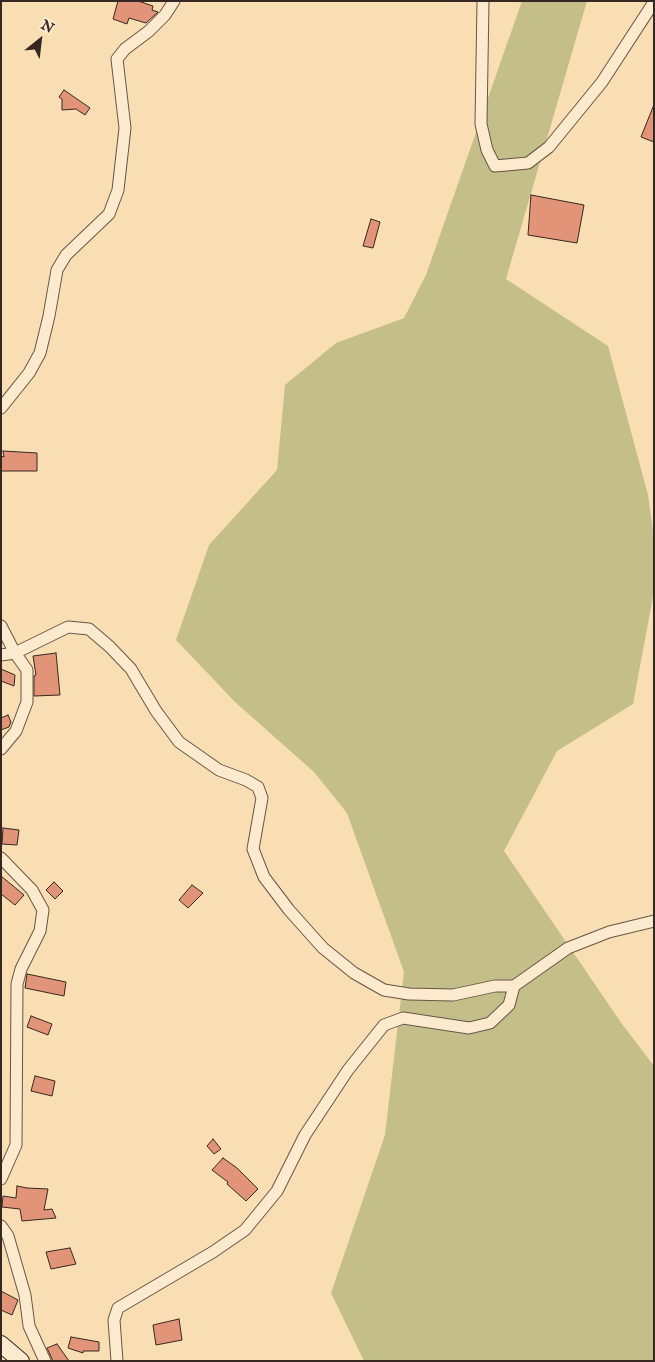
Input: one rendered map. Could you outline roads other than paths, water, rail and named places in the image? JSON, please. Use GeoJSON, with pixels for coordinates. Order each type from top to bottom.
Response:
{"type":"FeatureCollection","features":[{"type":"Feature","properties":{"kind":"main road"},"geometry":{"type":"LineString","coordinates":[[1,1344],[21,1361]]}},
{"type":"Feature","properties":{"kind":"street"},"geometry":{"type":"LineString","coordinates":[[1,408],[29,373],[40,353],[50,316],[57,270],[66,255],[108,214],[118,190],[125,128],[117,59],[125,49],[149,31],[165,15],[174,1]]}},
{"type":"Feature","properties":{"kind":"street"},"geometry":{"type":"LineString","coordinates":[[483,1],[482,124],[487,150],[495,166],[528,163],[549,147],[602,82],[654,2]]}},
{"type":"Feature","properties":{"kind":"street"},"geometry":{"type":"LineString","coordinates":[[1,626],[14,653],[27,670],[26,702],[16,731],[1,749]]}},
{"type":"Feature","properties":{"kind":"street"},"geometry":{"type":"LineString","coordinates":[[1,655],[14,653],[68,627],[89,629],[110,646],[131,669],[156,711],[178,742],[219,770],[246,780],[258,787],[262,798],[253,850],[264,877],[289,910],[323,948],[354,973],[384,990],[409,994],[453,995],[495,986],[514,986],[540,970],[568,948],[609,932],[654,921]]}},
{"type":"Feature","properties":{"kind":"street"},"geometry":{"type":"LineString","coordinates":[[1,858],[32,890],[43,910],[40,931],[21,969],[17,984],[16,1145],[1,1179]]}},
{"type":"Feature","properties":{"kind":"street"},"geometry":{"type":"LineString","coordinates":[[118,1361],[114,1320],[118,1308],[213,1252],[245,1230],[277,1191],[306,1135],[348,1070],[384,1025],[403,1018],[470,1028],[490,1023],[509,1005],[514,986]]}},
{"type":"Feature","properties":{"kind":"street"},"geometry":{"type":"LineString","coordinates":[[1,1226],[8,1236],[25,1295],[29,1326],[45,1361]]}}]}
